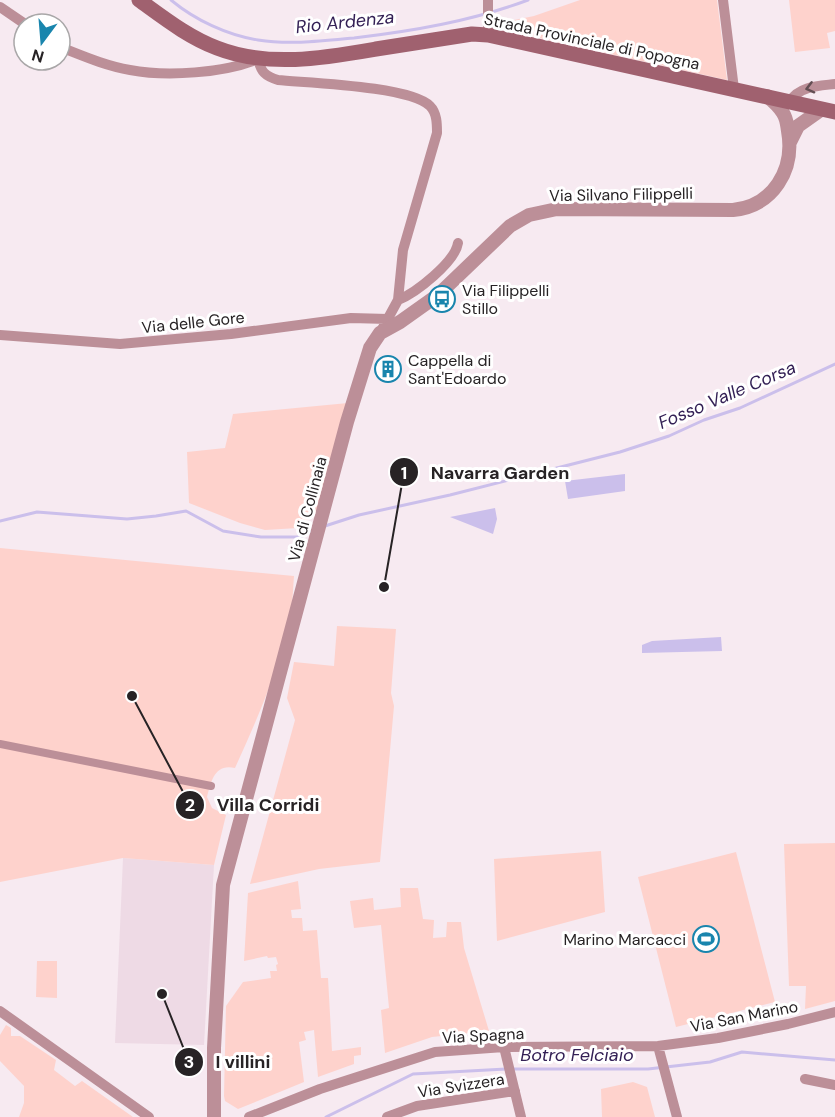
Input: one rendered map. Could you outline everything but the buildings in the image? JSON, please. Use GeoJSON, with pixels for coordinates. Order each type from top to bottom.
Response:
{"type":"FeatureCollection","features":[{"type":"Feature","properties":{"kind":"main road","name":"Strada Provinciale di Popogna"},"geometry":{"type":"LineString","coordinates":[[139,0],[178,28],[203,42],[224,51],[258,59],[276,60],[341,55],[472,34],[488,35],[767,96],[792,107],[828,110]]}},
{"type":"Feature","properties":{"kind":"street"},"geometry":{"type":"LineString","coordinates":[[723,0],[734,89]]}},
{"type":"Feature","properties":{"kind":"street"},"geometry":{"type":"LineString","coordinates":[[488,3],[488,35]]}},
{"type":"Feature","properties":{"kind":"street"},"geometry":{"type":"LineString","coordinates":[[72,51],[129,70],[154,74],[214,70],[241,66],[258,59]]}},
{"type":"Feature","properties":{"kind":"street","name":"Via di Collinaia"},"geometry":{"type":"LineString","coordinates":[[214,1117],[214,1048],[223,885],[360,376],[370,348],[398,300],[403,250],[437,133],[435,113],[427,103],[402,93],[278,80],[261,71],[258,59]]}},
{"type":"Feature","properties":{"kind":"street"},"geometry":{"type":"LineString","coordinates":[[792,107],[794,96],[802,90],[835,84]]}},
{"type":"Feature","properties":{"kind":"street","name":"Via Silvano Filippelli"},"geometry":{"type":"LineString","coordinates":[[792,107],[792,137]]}},
{"type":"Feature","properties":{"kind":"street","name":"Via Silvano Filippelli"},"geometry":{"type":"LineString","coordinates":[[380,333],[438,295],[504,231],[529,215],[557,209],[733,210],[750,207],[765,199],[779,185],[785,171],[792,137],[792,107]]}},
{"type":"Feature","properties":{"kind":"street"},"geometry":{"type":"LineString","coordinates":[[792,137],[802,122],[828,110]]}},
{"type":"Feature","properties":{"kind":"street"},"geometry":{"type":"LineString","coordinates":[[398,300],[414,292],[448,261],[457,250],[458,243]]}},
{"type":"Feature","properties":{"kind":"street","name":"Via delle Gore"},"geometry":{"type":"LineString","coordinates":[[0,335],[120,344],[231,334],[351,318],[388,319]]}},
{"type":"Feature","properties":{"kind":"street"},"geometry":{"type":"LineString","coordinates":[[0,744],[211,786]]}},
{"type":"Feature","properties":{"kind":"street"},"geometry":{"type":"LineString","coordinates":[[0,1011],[148,1117]]}},
{"type":"Feature","properties":{"kind":"street","name":"Via San Marino"},"geometry":{"type":"LineString","coordinates":[[658,1046],[718,1038],[835,1012]]}},
{"type":"Feature","properties":{"kind":"street"},"geometry":{"type":"LineString","coordinates":[[658,1046],[676,1117]]}},
{"type":"Feature","properties":{"kind":"street","name":"Via Spagna"},"geometry":{"type":"LineString","coordinates":[[249,1117],[330,1086],[435,1052],[504,1047],[658,1046]]}},
{"type":"Feature","properties":{"kind":"street"},"geometry":{"type":"LineString","coordinates":[[504,1047],[521,1117]]}},
{"type":"Feature","properties":{"kind":"street"},"geometry":{"type":"LineString","coordinates":[[805,1079],[835,1085]]}},
{"type":"Feature","properties":{"kind":"street","name":"Via Svizzera"},"geometry":{"type":"LineString","coordinates":[[387,1117],[514,1089]]}},
{"type":"Feature","properties":{"kind":"shaded area"},"geometry":{"type":"Polygon","coordinates":[[[580,0],[717,0],[727,80],[543,39],[508,29],[500,23],[534,16],[580,0]]]}},
{"type":"Feature","properties":{"kind":"shaded area"},"geometry":{"type":"Polygon","coordinates":[[[789,0],[835,0],[835,31],[827,33],[830,48],[795,52],[789,0]]]}},
{"type":"Feature","properties":{"kind":"shaded area"},"geometry":{"type":"Polygon","coordinates":[[[348,403],[320,510],[298,528],[265,530],[189,503],[187,452],[225,448],[233,414],[348,403]]]}},
{"type":"Feature","properties":{"kind":"shaded area"},"geometry":{"type":"Polygon","coordinates":[[[625,474],[625,491],[568,499],[565,481],[625,474]]]}},
{"type":"Feature","properties":{"kind":"shaded area"},"geometry":{"type":"Polygon","coordinates":[[[495,508],[497,519],[493,534],[450,517],[495,508]]]}},
{"type":"Feature","properties":{"kind":"shaded area"},"geometry":{"type":"Polygon","coordinates":[[[0,548],[294,576],[292,604],[281,653],[252,731],[235,768],[228,767],[218,771],[212,779],[207,797],[212,808],[226,815],[214,865],[123,858],[0,882],[0,548]]]}},
{"type":"Feature","properties":{"kind":"shaded area"},"geometry":{"type":"Polygon","coordinates":[[[337,626],[396,629],[391,693],[394,706],[380,862],[319,869],[250,884],[295,720],[287,698],[294,662],[334,666],[337,626]]]}},
{"type":"Feature","properties":{"kind":"shaded area"},"geometry":{"type":"Polygon","coordinates":[[[721,637],[722,651],[642,653],[642,645],[652,641],[721,637]]]}},
{"type":"Feature","properties":{"kind":"shaded area"},"geometry":{"type":"Polygon","coordinates":[[[835,843],[835,1001],[805,1009],[806,986],[789,986],[784,844],[835,843]]]}},
{"type":"Feature","properties":{"kind":"shaded area"},"geometry":{"type":"Polygon","coordinates":[[[601,851],[605,912],[497,941],[494,859],[601,851]]]}},
{"type":"Feature","properties":{"kind":"shaded area","name":"Marino Marcacci"},"geometry":{"type":"Polygon","coordinates":[[[736,852],[775,1002],[676,1027],[638,877],[736,852]]]}},
{"type":"Feature","properties":{"kind":"shaded area"},"geometry":{"type":"Polygon","coordinates":[[[123,858],[214,865],[204,1045],[115,1043],[123,858]]]}},
{"type":"Feature","properties":{"kind":"shaded area"},"geometry":{"type":"Polygon","coordinates":[[[298,881],[301,909],[291,910],[292,918],[302,918],[303,931],[317,930],[321,978],[328,978],[332,1051],[361,1047],[361,1055],[354,1056],[354,1064],[318,1077],[314,1030],[304,1032],[306,1040],[299,1042],[304,1082],[238,1109],[225,1101],[224,1096],[226,1006],[243,982],[271,978],[270,971],[277,971],[276,965],[278,964],[276,957],[268,958],[267,956],[244,961],[248,893],[298,881]]]}},
{"type":"Feature","properties":{"kind":"shaded area"},"geometry":{"type":"Polygon","coordinates":[[[400,888],[418,888],[423,919],[434,920],[433,938],[446,937],[447,922],[461,922],[464,948],[489,1031],[432,1037],[385,1053],[381,1010],[389,1008],[381,925],[354,928],[350,901],[373,898],[374,910],[401,907],[400,888]]]}},
{"type":"Feature","properties":{"kind":"shaded area"},"geometry":{"type":"Polygon","coordinates":[[[37,961],[57,961],[57,998],[36,997],[37,961]]]}},
{"type":"Feature","properties":{"kind":"shaded area"},"geometry":{"type":"Polygon","coordinates":[[[6,1025],[11,1028],[11,1036],[20,1036],[56,1060],[54,1070],[75,1086],[82,1081],[133,1117],[19,1117],[24,1103],[24,1086],[0,1061],[0,1035],[6,1025]]]}},
{"type":"Feature","properties":{"kind":"shaded area"},"geometry":{"type":"Polygon","coordinates":[[[633,1082],[647,1087],[655,1117],[602,1117],[601,1089],[633,1082]]]}},
{"type":"Feature","properties":{"kind":"waterway","name":"Rio Ardenza"},"geometry":{"type":"LineString","coordinates":[[171,0],[201,20],[223,30],[258,40],[294,42],[354,38],[420,28],[485,14],[528,0]]}},
{"type":"Feature","properties":{"kind":"waterway","name":"Fosso Valle Corsa"},"geometry":{"type":"LineString","coordinates":[[325,526],[359,515],[450,495],[620,452],[669,436],[704,420],[740,408],[835,364]]}},
{"type":"Feature","properties":{"kind":"waterway","name":"Fosso Valle Corsa"},"geometry":{"type":"LineString","coordinates":[[0,521],[37,512],[127,519],[186,511],[223,531],[261,537],[301,537],[313,531]]}},
{"type":"Feature","properties":{"kind":"waterway","name":"Botro Felciaio"},"geometry":{"type":"LineString","coordinates":[[513,1069],[648,1069],[710,1062],[742,1052],[835,1060]]}},
{"type":"Feature","properties":{"kind":"waterway","name":"Botro Felciaio"},"geometry":{"type":"LineString","coordinates":[[326,1117],[413,1074],[506,1069]]}},
{"type":"Feature","properties":{"kind":"place","name":"Via Filippelli Stillo"},"geometry":{"type":"Point","coordinates":[442,299]}},
{"type":"Feature","properties":{"kind":"place","name":"Cappella di Sant'Edoardo"},"geometry":{"type":"Point","coordinates":[388,369]}},
{"type":"Feature","properties":{"kind":"place","name":"Navarra Garden"},"geometry":{"type":"Point","coordinates":[384,587]}},
{"type":"Feature","properties":{"kind":"place","name":"Villa Corridi"},"geometry":{"type":"Point","coordinates":[132,696]}},
{"type":"Feature","properties":{"kind":"place","name":"Marino Marcacci"},"geometry":{"type":"Point","coordinates":[706,939]}},
{"type":"Feature","properties":{"kind":"place","name":"I villini"},"geometry":{"type":"Point","coordinates":[162,994]}}]}
